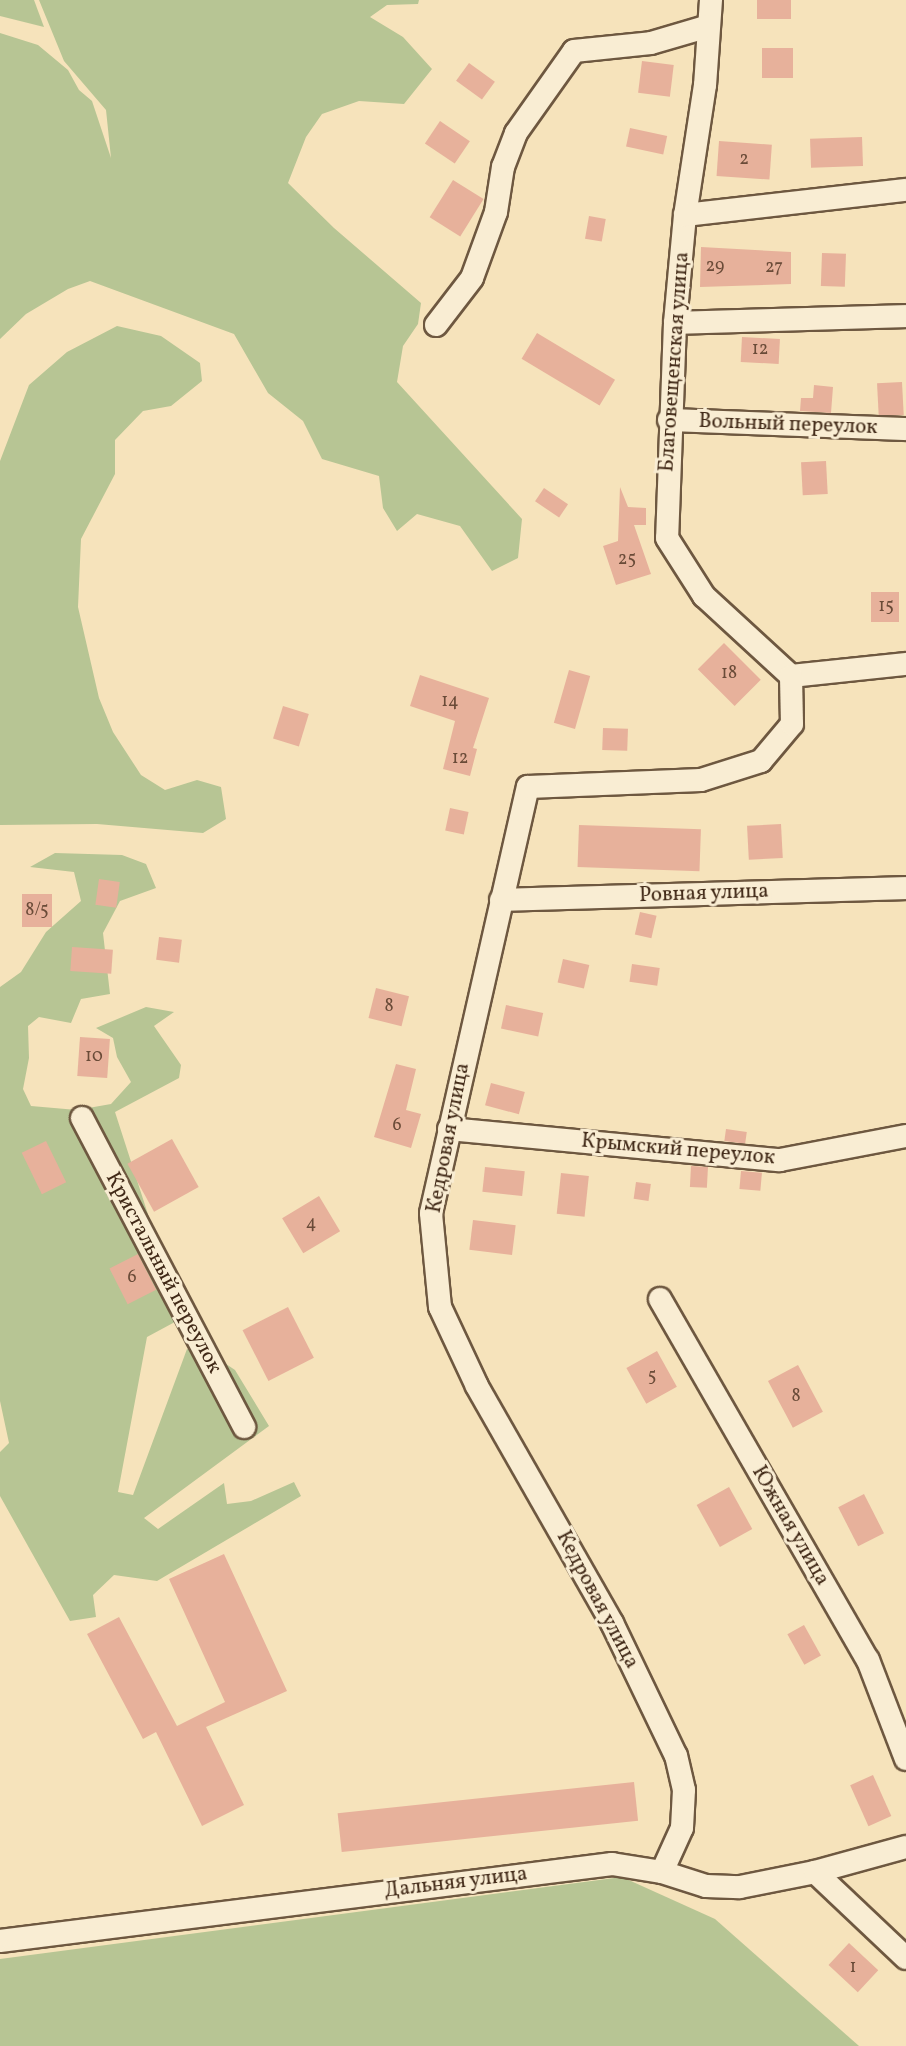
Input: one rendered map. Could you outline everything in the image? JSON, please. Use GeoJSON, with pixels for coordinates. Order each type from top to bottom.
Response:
{"type":"FeatureCollection","features":[{"type":"Feature","properties":{"kind":"street","name":"Благовещенская улица"},"geometry":{"type":"LineString","coordinates":[[711,0],[705,85],[685,215],[675,323],[669,420],[666,538],[704,596],[791,676]]}},
{"type":"Feature","properties":{"kind":"street"},"geometry":{"type":"LineString","coordinates":[[436,325],[472,278],[496,212],[503,167],[516,133],[574,51],[651,43],[709,26]]}},
{"type":"Feature","properties":{"kind":"street"},"geometry":{"type":"LineString","coordinates":[[685,215],[906,190]]}},
{"type":"Feature","properties":{"kind":"street"},"geometry":{"type":"LineString","coordinates":[[675,323],[906,316]]}},
{"type":"Feature","properties":{"kind":"street","name":"Вольный переулок"},"geometry":{"type":"LineString","coordinates":[[669,420],[906,429]]}},
{"type":"Feature","properties":{"kind":"street"},"geometry":{"type":"LineString","coordinates":[[791,676],[906,664]]}},
{"type":"Feature","properties":{"kind":"street","name":"Кедровая улица"},"geometry":{"type":"LineString","coordinates":[[662,1872],[682,1828],[684,1790],[676,1756],[612,1623],[477,1386],[440,1307],[431,1213],[528,787],[701,780],[761,761],[792,724],[791,676]]}},
{"type":"Feature","properties":{"kind":"street","name":"Ровная улица"},"geometry":{"type":"LineString","coordinates":[[501,900],[906,888]]}},
{"type":"Feature","properties":{"kind":"street","name":"Кристальный переулок"},"geometry":{"type":"LineString","coordinates":[[82,1118],[244,1427]]}},
{"type":"Feature","properties":{"kind":"street","name":"Крымский переулок"},"geometry":{"type":"LineString","coordinates":[[449,1129],[780,1160],[906,1136]]}},
{"type":"Feature","properties":{"kind":"street","name":"Южная улица"},"geometry":{"type":"LineString","coordinates":[[660,1299],[868,1660],[906,1759]]}},
{"type":"Feature","properties":{"kind":"street","name":"Дальняя улица"},"geometry":{"type":"LineString","coordinates":[[0,1941],[612,1864],[662,1872],[706,1886],[740,1887],[815,1872],[906,1847]]}},
{"type":"Feature","properties":{"kind":"street"},"geometry":{"type":"LineString","coordinates":[[815,1872],[906,1958]]}},
{"type":"Feature","properties":{"kind":"green space"},"geometry":{"type":"Polygon","coordinates":[[[0,0],[34,0],[44,27],[0,16],[0,0]]]}},
{"type":"Feature","properties":{"kind":"green space"},"geometry":{"type":"Polygon","coordinates":[[[39,0],[419,0],[418,4],[387,5],[370,17],[403,37],[432,69],[404,104],[359,101],[322,114],[306,137],[288,183],[334,228],[421,303],[418,324],[403,346],[397,382],[522,519],[518,558],[492,571],[460,526],[417,514],[397,531],[383,508],[379,476],[322,459],[303,421],[268,393],[234,334],[90,281],[68,289],[26,314],[0,339],[0,33],[38,45],[68,70],[79,90],[92,101],[111,158],[106,110],[64,61],[39,0]]]}},
{"type":"Feature","properties":{"kind":"green space"},"geometry":{"type":"Polygon","coordinates":[[[117,326],[161,336],[200,363],[202,381],[171,406],[143,411],[115,440],[115,474],[81,539],[78,607],[99,698],[113,732],[141,775],[165,790],[197,780],[221,787],[226,819],[203,833],[97,824],[0,825],[0,461],[29,385],[67,352],[117,326]]]}},
{"type":"Feature","properties":{"kind":"green space"},"geometry":{"type":"Polygon","coordinates":[[[55,853],[122,855],[146,864],[156,888],[120,901],[103,933],[110,994],[81,999],[71,1023],[39,1017],[28,1026],[29,1058],[23,1089],[31,1106],[77,1110],[111,1104],[131,1082],[117,1057],[113,1038],[96,1028],[146,1007],[174,1012],[154,1026],[181,1065],[179,1078],[115,1112],[164,1264],[186,1316],[147,1337],[118,1492],[133,1495],[187,1349],[211,1354],[235,1370],[269,1426],[144,1518],[158,1529],[224,1483],[227,1504],[251,1501],[294,1482],[301,1496],[157,1581],[114,1575],[93,1595],[96,1617],[70,1621],[0,1496],[0,1452],[9,1443],[0,1401],[0,987],[21,972],[46,932],[81,901],[74,872],[30,867],[55,853]]]}},
{"type":"Feature","properties":{"kind":"green space"},"geometry":{"type":"Polygon","coordinates":[[[622,1877],[715,1919],[859,2046],[0,2046],[0,1959],[622,1877]]]}},
{"type":"Feature","properties":{"kind":"building"},"geometry":{"type":"Polygon","coordinates":[[[757,0],[791,0],[791,19],[757,19],[757,0]]]}},
{"type":"Feature","properties":{"kind":"building"},"geometry":{"type":"Polygon","coordinates":[[[762,48],[793,48],[793,78],[762,78],[762,48]]]}},
{"type":"Feature","properties":{"kind":"building"},"geometry":{"type":"Polygon","coordinates":[[[642,61],[674,65],[670,97],[638,93],[642,61]]]}},
{"type":"Feature","properties":{"kind":"building"},"geometry":{"type":"Polygon","coordinates":[[[469,63],[495,82],[482,100],[456,81],[469,63]]]}},
{"type":"Feature","properties":{"kind":"building"},"geometry":{"type":"Polygon","coordinates":[[[440,121],[470,141],[455,164],[425,143],[440,121]]]}},
{"type":"Feature","properties":{"kind":"building"},"geometry":{"type":"Polygon","coordinates":[[[630,128],[667,136],[663,154],[626,147],[630,128]]]}},
{"type":"Feature","properties":{"kind":"building"},"geometry":{"type":"Polygon","coordinates":[[[862,137],[863,166],[811,168],[810,139],[862,137]]]}},
{"type":"Feature","properties":{"kind":"building"},"geometry":{"type":"Polygon","coordinates":[[[719,141],[772,145],[769,180],[717,176],[719,141]]]}},
{"type":"Feature","properties":{"kind":"building"},"geometry":{"type":"Polygon","coordinates":[[[453,180],[484,199],[460,236],[430,217],[453,180]]]}},
{"type":"Feature","properties":{"kind":"building"},"geometry":{"type":"Polygon","coordinates":[[[589,216],[606,219],[602,242],[585,239],[589,216]]]}},
{"type":"Feature","properties":{"kind":"building"},"geometry":{"type":"Polygon","coordinates":[[[701,247],[791,252],[791,284],[700,287],[701,247]]]}},
{"type":"Feature","properties":{"kind":"building"},"geometry":{"type":"Polygon","coordinates":[[[822,253],[846,254],[845,287],[821,286],[822,253]]]}},
{"type":"Feature","properties":{"kind":"building"},"geometry":{"type":"Polygon","coordinates":[[[537,333],[615,380],[600,406],[522,359],[537,333]]]}},
{"type":"Feature","properties":{"kind":"building"},"geometry":{"type":"Polygon","coordinates":[[[742,337],[780,339],[779,364],[741,362],[742,337]]]}},
{"type":"Feature","properties":{"kind":"building"},"geometry":{"type":"Polygon","coordinates":[[[902,382],[904,415],[879,416],[877,383],[902,382]]]}},
{"type":"Feature","properties":{"kind":"building"},"geometry":{"type":"Polygon","coordinates":[[[814,385],[833,387],[831,413],[800,411],[801,398],[813,398],[814,385]]]}},
{"type":"Feature","properties":{"kind":"building"},"geometry":{"type":"Polygon","coordinates":[[[826,461],[828,494],[803,495],[801,462],[826,461]]]}},
{"type":"Feature","properties":{"kind":"building"},"geometry":{"type":"Polygon","coordinates":[[[620,487],[628,507],[646,508],[646,525],[634,525],[651,574],[616,585],[603,546],[618,541],[620,487]]]}},
{"type":"Feature","properties":{"kind":"building"},"geometry":{"type":"Polygon","coordinates":[[[544,488],[568,504],[559,517],[535,501],[544,488]]]}},
{"type":"Feature","properties":{"kind":"building"},"geometry":{"type":"Polygon","coordinates":[[[871,592],[899,592],[899,622],[871,622],[871,592]]]}},
{"type":"Feature","properties":{"kind":"building"},"geometry":{"type":"Polygon","coordinates":[[[724,643],[761,680],[735,706],[698,669],[724,643]]]}},
{"type":"Feature","properties":{"kind":"building"},"geometry":{"type":"Polygon","coordinates":[[[569,670],[590,676],[575,729],[554,723],[569,670]]]}},
{"type":"Feature","properties":{"kind":"building"},"geometry":{"type":"Polygon","coordinates":[[[420,675],[489,698],[473,748],[477,749],[470,776],[443,769],[455,721],[410,706],[420,675]]]}},
{"type":"Feature","properties":{"kind":"building"},"geometry":{"type":"Polygon","coordinates":[[[283,706],[309,714],[299,746],[273,739],[283,706]]]}},
{"type":"Feature","properties":{"kind":"building"},"geometry":{"type":"Polygon","coordinates":[[[603,728],[628,729],[627,751],[602,750],[603,728]]]}},
{"type":"Feature","properties":{"kind":"building"},"geometry":{"type":"Polygon","coordinates":[[[450,808],[469,812],[464,834],[445,830],[450,808]]]}},
{"type":"Feature","properties":{"kind":"building"},"geometry":{"type":"Polygon","coordinates":[[[781,824],[783,858],[749,860],[747,826],[781,824]]]}},
{"type":"Feature","properties":{"kind":"building"},"geometry":{"type":"Polygon","coordinates":[[[579,825],[701,829],[699,871],[578,867],[579,825]]]}},
{"type":"Feature","properties":{"kind":"building"},"geometry":{"type":"Polygon","coordinates":[[[99,879],[120,882],[116,908],[95,905],[99,879]]]}},
{"type":"Feature","properties":{"kind":"building"},"geometry":{"type":"Polygon","coordinates":[[[22,894],[52,894],[52,927],[22,927],[22,894]]]}},
{"type":"Feature","properties":{"kind":"building"},"geometry":{"type":"Polygon","coordinates":[[[640,912],[657,916],[651,938],[635,934],[640,912]]]}},
{"type":"Feature","properties":{"kind":"building"},"geometry":{"type":"Polygon","coordinates":[[[159,937],[182,940],[179,963],[156,960],[159,937]]]}},
{"type":"Feature","properties":{"kind":"building"},"geometry":{"type":"Polygon","coordinates":[[[72,947],[113,950],[111,974],[70,971],[72,947]]]}},
{"type":"Feature","properties":{"kind":"building"},"geometry":{"type":"Polygon","coordinates":[[[563,959],[589,965],[584,988],[558,982],[563,959]]]}},
{"type":"Feature","properties":{"kind":"building"},"geometry":{"type":"Polygon","coordinates":[[[632,964],[660,968],[657,986],[629,982],[632,964]]]}},
{"type":"Feature","properties":{"kind":"building"},"geometry":{"type":"Polygon","coordinates":[[[376,988],[409,996],[401,1026],[369,1018],[376,988]]]}},
{"type":"Feature","properties":{"kind":"building"},"geometry":{"type":"Polygon","coordinates":[[[506,1005],[543,1013],[538,1036],[501,1028],[506,1005]]]}},
{"type":"Feature","properties":{"kind":"building"},"geometry":{"type":"Polygon","coordinates":[[[80,1037],[110,1039],[107,1078],[77,1076],[80,1037]]]}},
{"type":"Feature","properties":{"kind":"building"},"geometry":{"type":"Polygon","coordinates":[[[396,1064],[416,1069],[406,1110],[421,1114],[411,1148],[374,1137],[396,1064]]]}},
{"type":"Feature","properties":{"kind":"building"},"geometry":{"type":"Polygon","coordinates":[[[491,1083],[525,1092],[519,1114],[485,1105],[491,1083]]]}},
{"type":"Feature","properties":{"kind":"building"},"geometry":{"type":"Polygon","coordinates":[[[726,1129],[747,1132],[745,1144],[724,1141],[726,1129]]]}},
{"type":"Feature","properties":{"kind":"building"},"geometry":{"type":"Polygon","coordinates":[[[172,1139],[199,1187],[154,1212],[127,1164],[172,1139]]]}},
{"type":"Feature","properties":{"kind":"building"},"geometry":{"type":"Polygon","coordinates":[[[46,1141],[66,1182],[42,1194],[22,1153],[46,1141]]]}},
{"type":"Feature","properties":{"kind":"building"},"geometry":{"type":"Polygon","coordinates":[[[691,1166],[708,1167],[707,1188],[690,1187],[691,1166]]]}},
{"type":"Feature","properties":{"kind":"building"},"geometry":{"type":"Polygon","coordinates":[[[485,1167],[525,1171],[522,1196],[482,1192],[485,1167]]]}},
{"type":"Feature","properties":{"kind":"building"},"geometry":{"type":"Polygon","coordinates":[[[741,1171],[762,1173],[760,1191],[739,1189],[741,1171]]]}},
{"type":"Feature","properties":{"kind":"building"},"geometry":{"type":"Polygon","coordinates":[[[561,1173],[589,1176],[585,1217],[557,1214],[561,1173]]]}},
{"type":"Feature","properties":{"kind":"building"},"geometry":{"type":"Polygon","coordinates":[[[636,1182],[651,1184],[648,1201],[634,1199],[636,1182]]]}},
{"type":"Feature","properties":{"kind":"building"},"geometry":{"type":"Polygon","coordinates":[[[319,1196],[340,1231],[303,1253],[282,1218],[319,1196]]]}},
{"type":"Feature","properties":{"kind":"building"},"geometry":{"type":"Polygon","coordinates":[[[473,1220],[516,1225],[512,1255],[469,1250],[473,1220]]]}},
{"type":"Feature","properties":{"kind":"building"},"geometry":{"type":"Polygon","coordinates":[[[138,1254],[156,1290],[128,1304],[109,1269],[138,1254]]]}},
{"type":"Feature","properties":{"kind":"building"},"geometry":{"type":"Polygon","coordinates":[[[288,1307],[314,1358],[268,1381],[243,1330],[288,1307]]]}},
{"type":"Feature","properties":{"kind":"building"},"geometry":{"type":"Polygon","coordinates":[[[657,1351],[677,1387],[646,1404],[626,1368],[657,1351]]]}},
{"type":"Feature","properties":{"kind":"building"},"geometry":{"type":"Polygon","coordinates":[[[798,1365],[823,1412],[793,1428],[768,1381],[798,1365]]]}},
{"type":"Feature","properties":{"kind":"building"},"geometry":{"type":"Polygon","coordinates":[[[729,1487],[752,1529],[720,1547],[697,1505],[729,1487]]]}},
{"type":"Feature","properties":{"kind":"building"},"geometry":{"type":"Polygon","coordinates":[[[864,1494],[884,1533],[858,1546],[838,1507],[864,1494]]]}},
{"type":"Feature","properties":{"kind":"building"},"geometry":{"type":"Polygon","coordinates":[[[224,1554],[287,1691],[206,1727],[244,1805],[202,1826],[156,1732],[143,1739],[87,1634],[119,1617],[177,1726],[225,1702],[169,1579],[224,1554]]]}},
{"type":"Feature","properties":{"kind":"building"},"geometry":{"type":"Polygon","coordinates":[[[804,1625],[821,1656],[804,1665],[787,1634],[804,1625]]]}},
{"type":"Feature","properties":{"kind":"building"},"geometry":{"type":"Polygon","coordinates":[[[873,1775],[891,1816],[868,1826],[850,1785],[873,1775]]]}},
{"type":"Feature","properties":{"kind":"building"},"geometry":{"type":"Polygon","coordinates":[[[634,1782],[638,1821],[342,1852],[338,1813],[634,1782]]]}},
{"type":"Feature","properties":{"kind":"building"},"geometry":{"type":"Polygon","coordinates":[[[849,1943],[878,1970],[858,1992],[829,1965],[849,1943]]]}}]}
